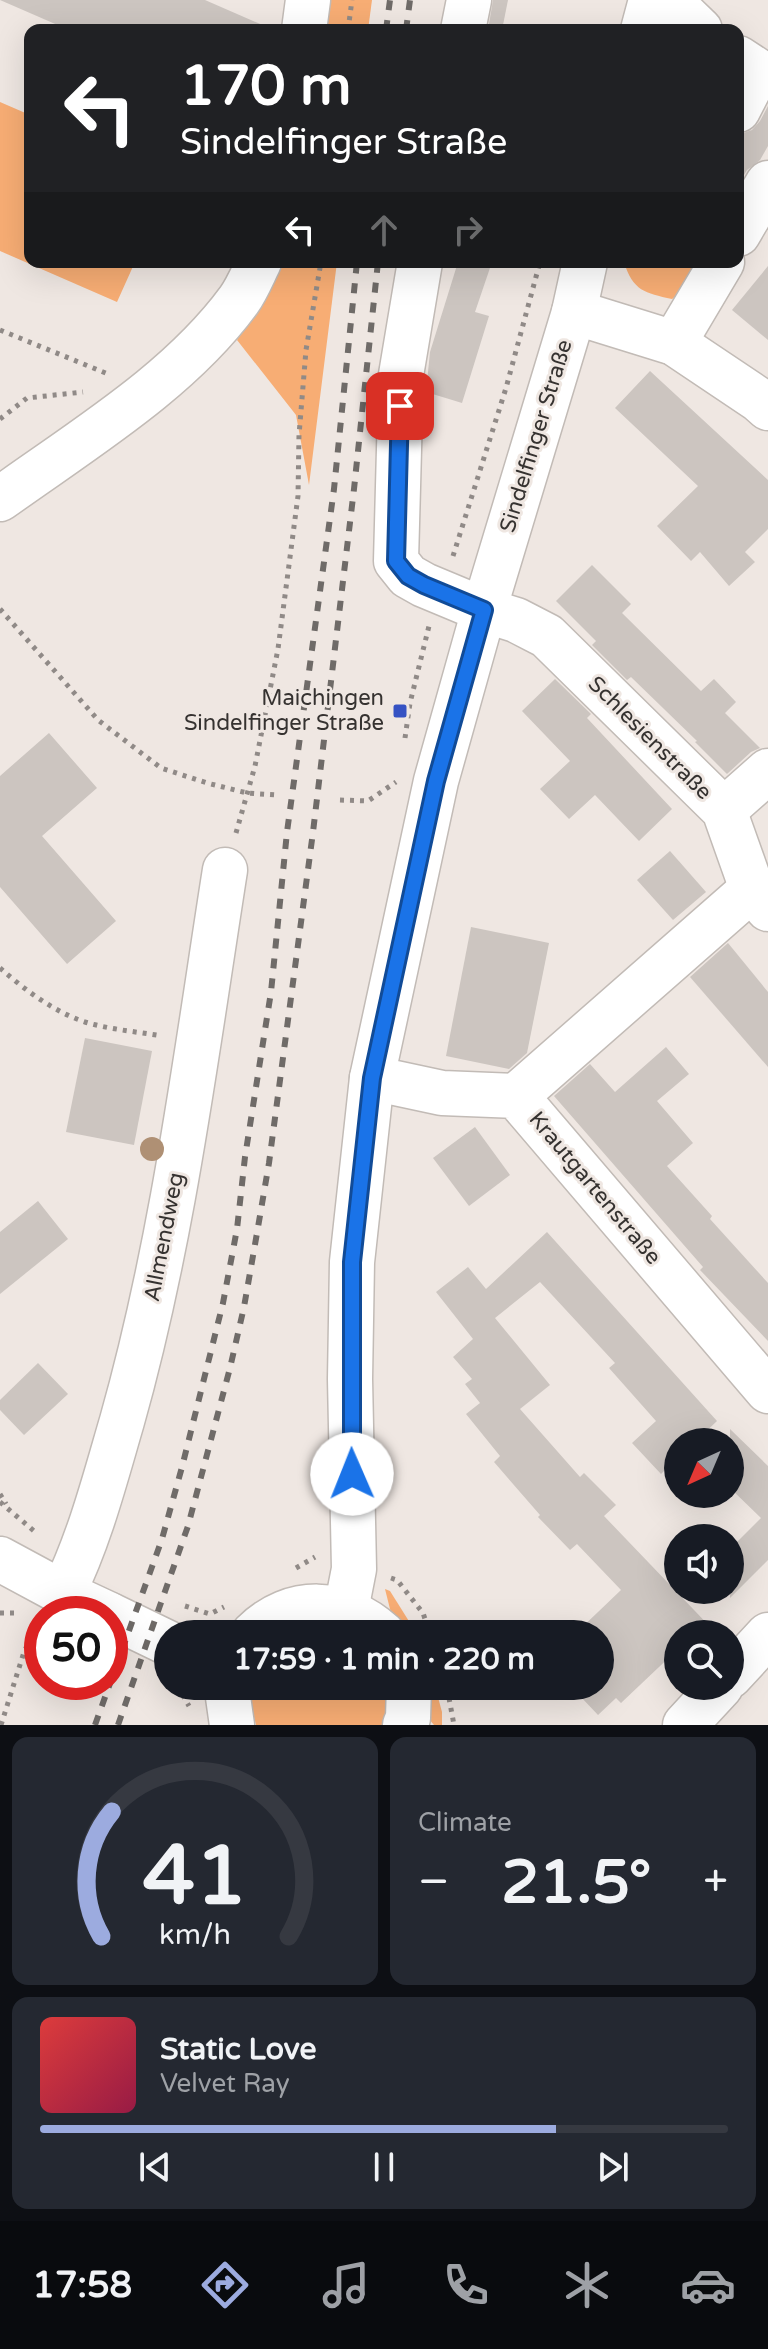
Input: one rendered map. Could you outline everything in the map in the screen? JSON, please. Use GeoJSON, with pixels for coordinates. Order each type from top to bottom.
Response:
{"type":"FeatureCollection","features":[{"type":"Feature","properties":{"kind":"main road"},"geometry":{"type":"LineString","coordinates":[[305,24],[308,0]]}},
{"type":"Feature","properties":{"kind":"main road"},"geometry":{"type":"LineString","coordinates":[[464,24],[469,0]]}},
{"type":"Feature","properties":{"kind":"main road"},"geometry":{"type":"LineString","coordinates":[[645,24],[651,0]]}},
{"type":"Feature","properties":{"kind":"main road"},"geometry":{"type":"LineString","coordinates":[[669,0],[694,24]]}},
{"type":"Feature","properties":{"kind":"main road"},"geometry":{"type":"LineString","coordinates":[[744,62],[758,71],[744,98]]}},
{"type":"Feature","properties":{"kind":"main road"},"geometry":{"type":"LineString","coordinates":[[744,224],[768,183]]}},
{"type":"Feature","properties":{"kind":"main road"},"geometry":{"type":"LineString","coordinates":[[0,499],[131,404],[196,351],[240,298],[256,268]]}},
{"type":"Feature","properties":{"kind":"main road"},"geometry":{"type":"LineString","coordinates":[[419,268],[401,375],[396,561],[408,576],[484,610]]}},
{"type":"Feature","properties":{"kind":"main road","name":"Sindelfinger Straße"},"geometry":{"type":"LineString","coordinates":[[346,1610],[354,1569],[350,1379],[352,1262],[372,1078],[436,781],[574,312],[584,268]]}},
{"type":"Feature","properties":{"kind":"main road"},"geometry":{"type":"LineString","coordinates":[[674,343],[718,268]]}},
{"type":"Feature","properties":{"kind":"main road"},"geometry":{"type":"LineString","coordinates":[[574,312],[674,343],[768,408]]}},
{"type":"Feature","properties":{"kind":"main road","name":"Schlesienstraße"},"geometry":{"type":"LineString","coordinates":[[484,610],[516,620],[547,636],[724,810],[760,899]]}},
{"type":"Feature","properties":{"kind":"main road"},"geometry":{"type":"LineString","coordinates":[[724,810],[768,771]]}},
{"type":"Feature","properties":{"kind":"main road","name":"Allmendweg"},"geometry":{"type":"LineString","coordinates":[[62,1589],[127,1403],[151,1306],[225,870]]}},
{"type":"Feature","properties":{"kind":"main road"},"geometry":{"type":"LineString","coordinates":[[516,1096],[760,899]]}},
{"type":"Feature","properties":{"kind":"main road","name":"Krautgartenstraße"},"geometry":{"type":"LineString","coordinates":[[372,1078],[442,1093],[516,1096],[768,1391]]}},
{"type":"Feature","properties":{"kind":"main road"},"geometry":{"type":"LineString","coordinates":[[0,1559],[62,1589]]}},
{"type":"Feature","properties":{"kind":"main road"},"geometry":{"type":"LineString","coordinates":[[245,1617],[275,1616],[298,1608],[322,1606],[346,1610],[366,1620]]}},
{"type":"Feature","properties":{"kind":"main road"},"geometry":{"type":"LineString","coordinates":[[128,1616],[155,1620]]}},
{"type":"Feature","properties":{"kind":"main road"},"geometry":{"type":"LineString","coordinates":[[744,1661],[768,1635]]}},
{"type":"Feature","properties":{"kind":"main road"},"geometry":{"type":"LineString","coordinates":[[228,1700],[232,1725]]}},
{"type":"Feature","properties":{"kind":"main road"},"geometry":{"type":"LineString","coordinates":[[405,1725],[409,1700]]}},
{"type":"Feature","properties":{"kind":"main road"},"geometry":{"type":"LineString","coordinates":[[685,1725],[708,1700]]}},
{"type":"Feature","properties":{"kind":"path"},"geometry":{"type":"LineString","coordinates":[[349,24],[352,0]]}},
{"type":"Feature","properties":{"kind":"path"},"geometry":{"type":"LineString","coordinates":[[247,793],[278,649],[298,496],[306,350],[320,268]]}},
{"type":"Feature","properties":{"kind":"path"},"geometry":{"type":"LineString","coordinates":[[404,748],[413,690],[429,624],[442,593],[506,388],[538,268]]}},
{"type":"Feature","properties":{"kind":"path"},"geometry":{"type":"LineString","coordinates":[[0,330],[117,378]]}},
{"type":"Feature","properties":{"kind":"path"},"geometry":{"type":"LineString","coordinates":[[0,419],[27,398],[92,391]]}},
{"type":"Feature","properties":{"kind":"path"},"geometry":{"type":"LineString","coordinates":[[0,609],[98,720],[161,768],[247,793],[276,795]]}},
{"type":"Feature","properties":{"kind":"path"},"geometry":{"type":"LineString","coordinates":[[340,800],[368,801],[400,779],[436,781]]}},
{"type":"Feature","properties":{"kind":"path"},"geometry":{"type":"LineString","coordinates":[[0,968],[23,988],[91,1024],[198,1042]]}},
{"type":"Feature","properties":{"kind":"path"},"geometry":{"type":"LineString","coordinates":[[0,1494],[3,1504],[38,1535],[62,1589],[24,1652],[1,1725]]}},
{"type":"Feature","properties":{"kind":"path"},"geometry":{"type":"LineString","coordinates":[[290,1571],[316,1557]]}},
{"type":"Feature","properties":{"kind":"path"},"geometry":{"type":"LineString","coordinates":[[196,1620],[210,1614],[245,1617]]}},
{"type":"Feature","properties":{"kind":"path"},"geometry":{"type":"LineString","coordinates":[[196,1620],[210,1614]]}},
{"type":"Feature","properties":{"kind":"path"},"geometry":{"type":"LineString","coordinates":[[450,1700],[454,1725]]}},
{"type":"Feature","properties":{"kind":"shaded area"},"geometry":{"type":"Polygon","coordinates":[[[318,0],[372,0],[369,24],[316,24],[318,0]]]}},
{"type":"Feature","properties":{"kind":"shaded area"},"geometry":{"type":"Polygon","coordinates":[[[0,102],[24,112],[24,261],[0,251],[0,102]]]}},
{"type":"Feature","properties":{"kind":"shaded area"},"geometry":{"type":"Polygon","coordinates":[[[39,268],[132,268],[117,302],[39,268]]]}},
{"type":"Feature","properties":{"kind":"shaded area"},"geometry":{"type":"Polygon","coordinates":[[[279,268],[336,268],[309,485],[296,415],[237,340],[279,268]]]}},
{"type":"Feature","properties":{"kind":"shaded area"},"geometry":{"type":"Polygon","coordinates":[[[626,268],[696,268],[690,286],[672,299],[641,289],[626,268]]]}},
{"type":"Feature","properties":{"kind":"shaded area"},"geometry":{"type":"Polygon","coordinates":[[[385,1589],[390,1591],[408,1620],[393,1620],[385,1589]]]}},
{"type":"Feature","properties":{"kind":"shaded area"},"geometry":{"type":"Polygon","coordinates":[[[387,1700],[387,1714],[383,1725],[256,1725],[250,1702],[387,1700]]]}},
{"type":"Feature","properties":{"kind":"shaded area"},"geometry":{"type":"Polygon","coordinates":[[[424,1700],[439,1700],[442,1725],[434,1725],[424,1700]]]}},
{"type":"Feature","properties":{"kind":"building"},"geometry":{"type":"Polygon","coordinates":[[[0,0],[205,0],[260,24],[55,24],[0,0]]]}},
{"type":"Feature","properties":{"kind":"building"},"geometry":{"type":"Polygon","coordinates":[[[493,0],[508,0],[503,24],[489,24],[493,0]]]}},
{"type":"Feature","properties":{"kind":"building"},"geometry":{"type":"Polygon","coordinates":[[[768,106],[768,146],[760,160],[744,175],[744,133],[752,130],[768,106]]]}},
{"type":"Feature","properties":{"kind":"building"},"geometry":{"type":"Polygon","coordinates":[[[768,266],[768,340],[732,310],[768,266]]]}},
{"type":"Feature","properties":{"kind":"building"},"geometry":{"type":"Polygon","coordinates":[[[456,268],[490,268],[475,312],[489,316],[462,403],[426,392],[430,352],[456,268]]]}},
{"type":"Feature","properties":{"kind":"building"},"geometry":{"type":"Polygon","coordinates":[[[650,371],[768,480],[768,529],[745,552],[755,562],[729,586],[700,552],[691,561],[657,526],[698,486],[615,408],[650,371]]]}},
{"type":"Feature","properties":{"kind":"building"},"geometry":{"type":"Polygon","coordinates":[[[592,565],[631,604],[622,613],[701,691],[714,679],[736,702],[725,713],[760,748],[751,752],[727,774],[631,677],[627,680],[592,645],[596,641],[556,601],[592,565]]]}},
{"type":"Feature","properties":{"kind":"building"},"geometry":{"type":"Polygon","coordinates":[[[555,679],[591,714],[587,718],[672,809],[639,841],[595,795],[569,819],[540,789],[570,761],[522,711],[555,679]]]}},
{"type":"Feature","properties":{"kind":"building"},"geometry":{"type":"Polygon","coordinates":[[[49,733],[97,788],[42,836],[116,921],[67,964],[0,887],[0,776],[49,733]]]}},
{"type":"Feature","properties":{"kind":"building"},"geometry":{"type":"Polygon","coordinates":[[[670,851],[706,892],[673,920],[637,880],[670,851]]]}},
{"type":"Feature","properties":{"kind":"building"},"geometry":{"type":"Polygon","coordinates":[[[471,927],[549,943],[527,1053],[509,1069],[446,1056],[471,927]]]}},
{"type":"Feature","properties":{"kind":"building"},"geometry":{"type":"Polygon","coordinates":[[[728,943],[768,992],[768,1067],[690,977],[728,943]]]}},
{"type":"Feature","properties":{"kind":"building"},"geometry":{"type":"Polygon","coordinates":[[[85,1038],[152,1051],[134,1145],[66,1132],[85,1038]]]}},
{"type":"Feature","properties":{"kind":"building"},"geometry":{"type":"Polygon","coordinates":[[[666,1047],[689,1074],[657,1101],[693,1143],[667,1166],[768,1283],[768,1341],[700,1270],[703,1267],[554,1096],[590,1064],[615,1092],[666,1047]]]}},
{"type":"Feature","properties":{"kind":"building"},"geometry":{"type":"Polygon","coordinates":[[[475,1127],[510,1175],[469,1206],[433,1158],[475,1127]]]}},
{"type":"Feature","properties":{"kind":"building"},"geometry":{"type":"Polygon","coordinates":[[[38,1201],[68,1239],[0,1294],[0,1232],[38,1201]]]}},
{"type":"Feature","properties":{"kind":"building"},"geometry":{"type":"Polygon","coordinates":[[[547,1232],[717,1421],[710,1428],[664,1428],[664,1471],[661,1474],[632,1443],[656,1421],[609,1368],[615,1363],[540,1282],[495,1318],[550,1385],[520,1409],[580,1477],[584,1473],[616,1505],[604,1516],[664,1579],[664,1604],[688,1604],[704,1620],[664,1620],[664,1662],[621,1703],[616,1698],[614,1700],[614,1620],[590,1620],[621,1590],[577,1544],[570,1550],[538,1517],[540,1515],[494,1462],[500,1456],[466,1414],[480,1403],[465,1384],[472,1379],[453,1357],[473,1339],[436,1292],[468,1267],[486,1289],[547,1232]]]}},
{"type":"Feature","properties":{"kind":"building"},"geometry":{"type":"Polygon","coordinates":[[[38,1363],[68,1394],[24,1435],[0,1410],[0,1400],[38,1363]]]}},
{"type":"Feature","properties":{"kind":"building"},"geometry":{"type":"Polygon","coordinates":[[[744,1443],[768,1466],[768,1560],[744,1584],[744,1535],[761,1518],[744,1502],[744,1443]]]}},
{"type":"Feature","properties":{"kind":"building"},"geometry":{"type":"Polygon","coordinates":[[[584,1700],[614,1700],[598,1715],[584,1700]]]}},
{"type":"Feature","properties":{"kind":"railway"},"geometry":{"type":"LineString","coordinates":[[387,24],[390,0]]}},
{"type":"Feature","properties":{"kind":"railway"},"geometry":{"type":"LineString","coordinates":[[407,24],[410,0]]}},
{"type":"Feature","properties":{"kind":"railway"},"geometry":{"type":"LineString","coordinates":[[95,1725],[162,1539],[223,1303],[237,1229],[271,992],[287,832],[334,489],[356,268]]}},
{"type":"Feature","properties":{"kind":"railway"},"geometry":{"type":"LineString","coordinates":[[118,1725],[188,1526],[244,1307],[269,1163],[313,832],[377,268]]}},
{"type":"Feature","properties":{"kind":"place","name":"Maichingen Sindelfinger Straße"},"geometry":{"type":"Point","coordinates":[400,711]}},
{"type":"Feature","properties":{"kind":"route"},"geometry":{"type":"LineString","coordinates":[[352,1474],[352,1262],[372,1078],[436,781],[484,610],[424,585],[408,576],[396,561],[400,406]]}}]}
